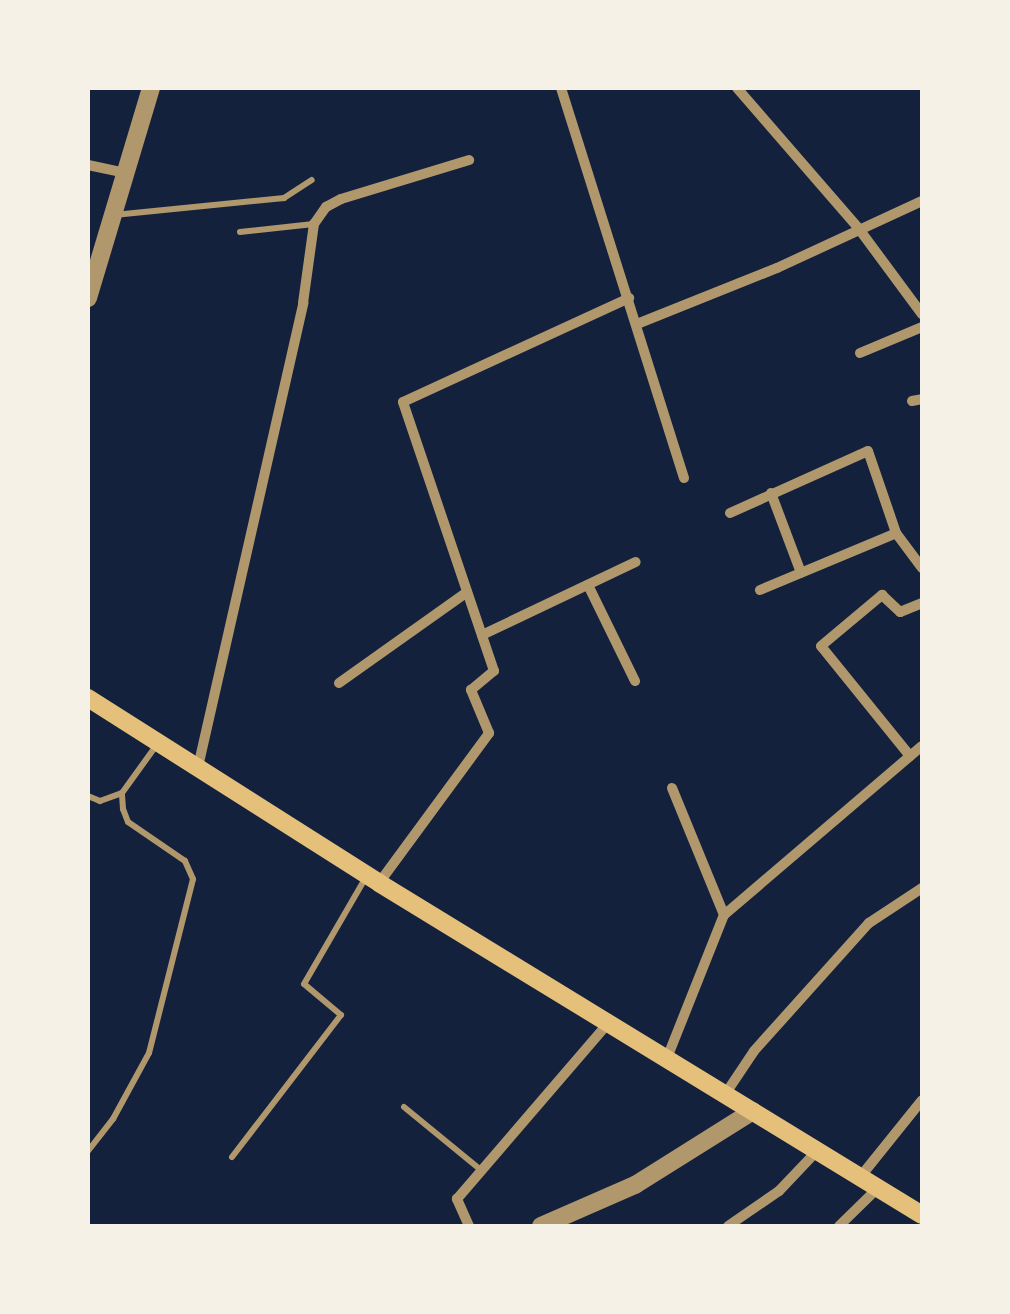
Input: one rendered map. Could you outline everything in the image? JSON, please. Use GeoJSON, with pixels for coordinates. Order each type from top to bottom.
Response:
{"type":"FeatureCollection","features":[{"type":"Feature","properties":{"kind":"main road"},"geometry":{"type":"LineString","coordinates":[[88,698],[373,880],[922,1214]]}},
{"type":"Feature","properties":{"kind":"street"},"geometry":{"type":"LineString","coordinates":[[88,298],[152,88]]}},
{"type":"Feature","properties":{"kind":"street"},"geometry":{"type":"LineString","coordinates":[[561,88],[684,478]]}},
{"type":"Feature","properties":{"kind":"street"},"geometry":{"type":"LineString","coordinates":[[738,88],[859,229],[922,314]]}},
{"type":"Feature","properties":{"kind":"street"},"geometry":{"type":"LineString","coordinates":[[198,766],[303,304],[314,224],[326,207],[342,199],[469,160]]}},
{"type":"Feature","properties":{"kind":"street"},"geometry":{"type":"LineString","coordinates":[[88,165],[126,173]]}},
{"type":"Feature","properties":{"kind":"street"},"geometry":{"type":"LineString","coordinates":[[637,324],[922,201]]}},
{"type":"Feature","properties":{"kind":"street"},"geometry":{"type":"LineString","coordinates":[[373,880],[488,733],[471,690],[494,671],[403,402],[629,298]]}},
{"type":"Feature","properties":{"kind":"street"},"geometry":{"type":"LineString","coordinates":[[860,354],[922,327]]}},
{"type":"Feature","properties":{"kind":"street"},"geometry":{"type":"LineString","coordinates":[[730,513],[868,452],[896,533],[922,568]]}},
{"type":"Feature","properties":{"kind":"street"},"geometry":{"type":"LineString","coordinates":[[771,492],[801,573]]}},
{"type":"Feature","properties":{"kind":"street"},"geometry":{"type":"LineString","coordinates":[[760,590],[896,533]]}},
{"type":"Feature","properties":{"kind":"street"},"geometry":{"type":"LineString","coordinates":[[482,634],[636,562]]}},
{"type":"Feature","properties":{"kind":"street"},"geometry":{"type":"LineString","coordinates":[[588,585],[635,681]]}},
{"type":"Feature","properties":{"kind":"street"},"geometry":{"type":"LineString","coordinates":[[339,683],[468,592]]}},
{"type":"Feature","properties":{"kind":"street"},"geometry":{"type":"LineString","coordinates":[[910,756],[821,646],[882,594],[900,612],[922,603]]}},
{"type":"Feature","properties":{"kind":"street"},"geometry":{"type":"LineString","coordinates":[[668,1058],[724,915],[922,746]]}},
{"type":"Feature","properties":{"kind":"street"},"geometry":{"type":"LineString","coordinates":[[672,788],[724,915]]}},
{"type":"Feature","properties":{"kind":"street"},"geometry":{"type":"LineString","coordinates":[[726,1094],[754,1051],[869,924],[922,888]]}},
{"type":"Feature","properties":{"kind":"street"},"geometry":{"type":"LineString","coordinates":[[468,1226],[458,1200],[610,1021]]}},
{"type":"Feature","properties":{"kind":"street"},"geometry":{"type":"LineString","coordinates":[[861,1176],[922,1100]]}},
{"type":"Feature","properties":{"kind":"street"},"geometry":{"type":"LineString","coordinates":[[541,1226],[636,1185],[754,1110]]}},
{"type":"Feature","properties":{"kind":"street"},"geometry":{"type":"LineString","coordinates":[[728,1226],[779,1190],[817,1151]]}},
{"type":"Feature","properties":{"kind":"street"},"geometry":{"type":"LineString","coordinates":[[840,1226],[878,1187]]}},
{"type":"Feature","properties":{"kind":"lane"},"geometry":{"type":"LineString","coordinates":[[112,215],[284,198],[312,180]]}},
{"type":"Feature","properties":{"kind":"lane"},"geometry":{"type":"LineString","coordinates":[[240,232],[314,224]]}},
{"type":"Feature","properties":{"kind":"lane"},"geometry":{"type":"LineString","coordinates":[[88,796],[100,801],[122,793],[158,742]]}},
{"type":"Feature","properties":{"kind":"lane"},"geometry":{"type":"LineString","coordinates":[[88,1151],[113,1118],[149,1053],[193,879],[185,862],[128,822],[122,793]]}},
{"type":"Feature","properties":{"kind":"lane"},"geometry":{"type":"LineString","coordinates":[[232,1157],[341,1015],[304,984],[373,880]]}},
{"type":"Feature","properties":{"kind":"lane"},"geometry":{"type":"LineString","coordinates":[[404,1107],[482,1171]]}}]}
